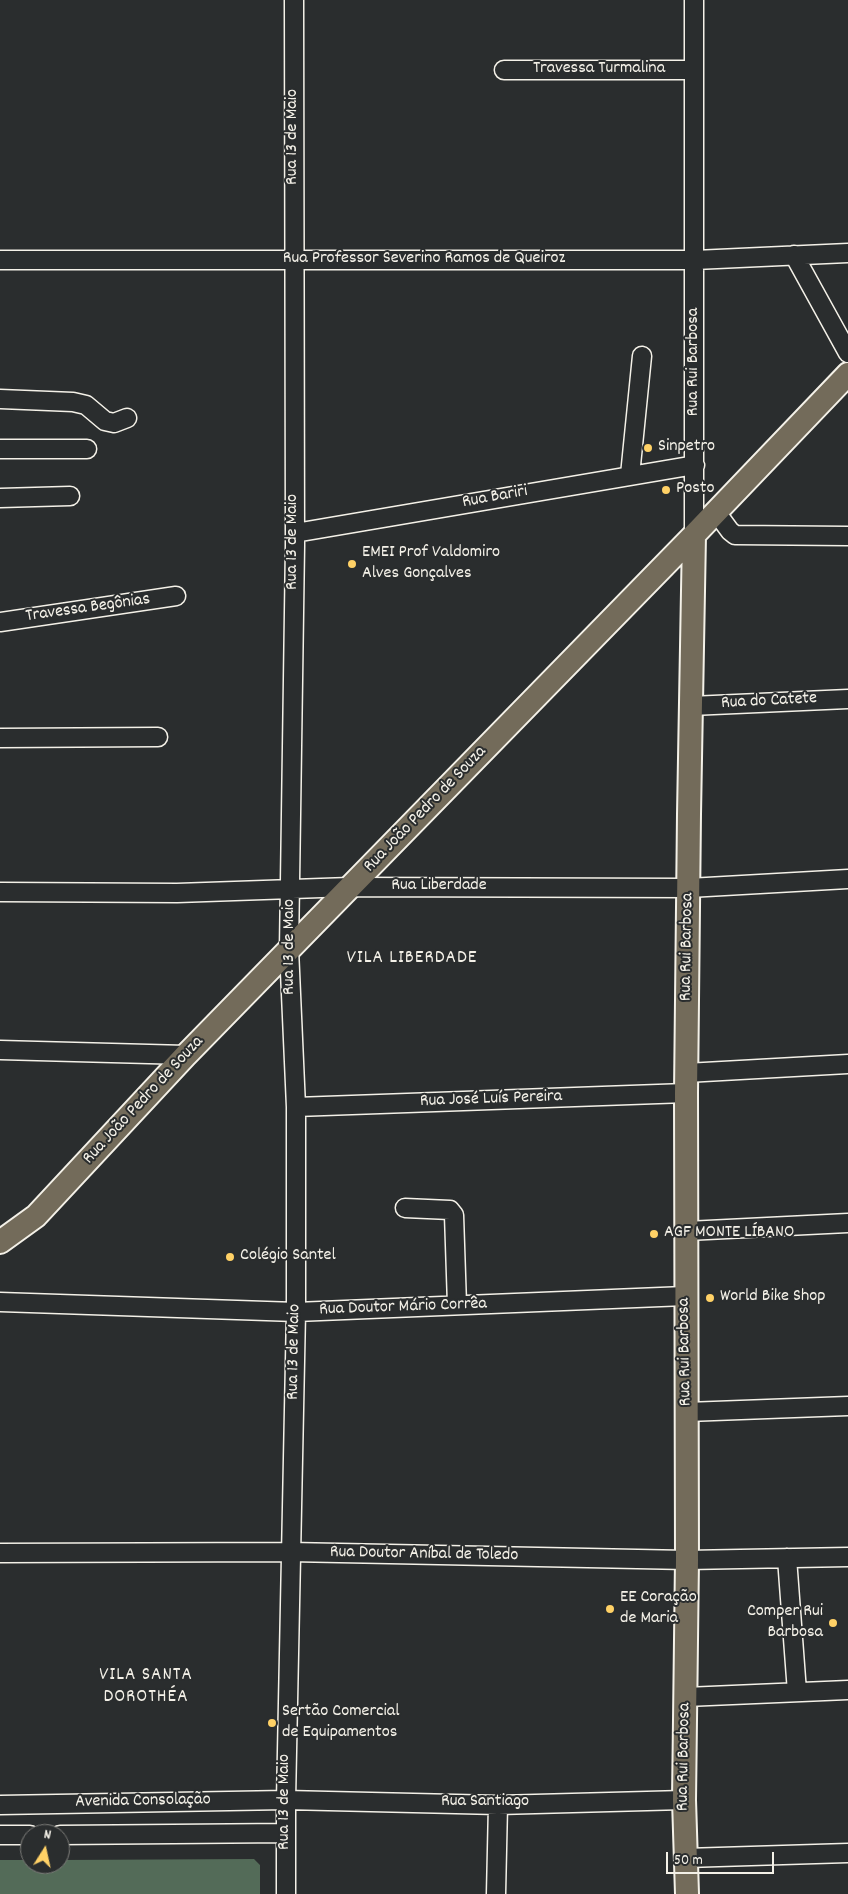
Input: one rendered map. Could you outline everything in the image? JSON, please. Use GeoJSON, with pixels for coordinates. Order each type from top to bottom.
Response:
{"type":"FeatureCollection","features":[{"type":"Feature","properties":{"kind":"main road","name":"Rua João Pedro de Souza"},"geometry":{"type":"LineString","coordinates":[[0,1242],[36,1216],[289,948],[694,535],[848,374]]}},
{"type":"Feature","properties":{"kind":"main road","name":"Rua Rui Barbosa"},"geometry":{"type":"LineString","coordinates":[[687,1894],[684,1800],[687,1560],[686,1083],[694,535]]}},
{"type":"Feature","properties":{"kind":"street","name":"Rua 13 de Maio"},"geometry":{"type":"LineString","coordinates":[[286,1894],[290,1552],[296,1312],[296,1107],[289,948],[295,533],[294,0]]}},
{"type":"Feature","properties":{"kind":"street","name":"Rua Rui Barbosa"},"geometry":{"type":"LineString","coordinates":[[694,0],[694,535]]}},
{"type":"Feature","properties":{"kind":"street","name":"Travessa Turmalina"},"geometry":{"type":"LineString","coordinates":[[504,70],[694,70]]}},
{"type":"Feature","properties":{"kind":"street","name":"Rua Professor Severino Ramos de Queiroz"},"geometry":{"type":"LineString","coordinates":[[0,260],[695,260],[848,253]]}},
{"type":"Feature","properties":{"kind":"street"},"geometry":{"type":"LineString","coordinates":[[794,255],[848,353]]}},
{"type":"Feature","properties":{"kind":"street"},"geometry":{"type":"LineString","coordinates":[[630,475],[642,356]]}},
{"type":"Feature","properties":{"kind":"street"},"geometry":{"type":"LineString","coordinates":[[0,399],[73,402],[86,405],[104,421],[114,423],[127,418]]}},
{"type":"Feature","properties":{"kind":"street"},"geometry":{"type":"LineString","coordinates":[[0,449],[87,449]]}},
{"type":"Feature","properties":{"kind":"street","name":"Rua Bariri"},"geometry":{"type":"LineString","coordinates":[[295,533],[695,465]]}},
{"type":"Feature","properties":{"kind":"street"},"geometry":{"type":"LineString","coordinates":[[0,498],[70,496]]}},
{"type":"Feature","properties":{"kind":"street"},"geometry":{"type":"LineString","coordinates":[[716,512],[730,532],[735,535],[848,536]]}},
{"type":"Feature","properties":{"kind":"street","name":"Travessa Begônias"},"geometry":{"type":"LineString","coordinates":[[0,622],[176,596]]}},
{"type":"Feature","properties":{"kind":"street","name":"Rua do Catete"},"geometry":{"type":"LineString","coordinates":[[691,706],[848,698]]}},
{"type":"Feature","properties":{"kind":"street"},"geometry":{"type":"LineString","coordinates":[[0,738],[158,736]]}},
{"type":"Feature","properties":{"kind":"street","name":"Rua Liberdade"},"geometry":{"type":"LineString","coordinates":[[0,892],[177,892],[350,887],[688,888],[848,879]]}},
{"type":"Feature","properties":{"kind":"street"},"geometry":{"type":"LineString","coordinates":[[0,1050],[186,1055]]}},
{"type":"Feature","properties":{"kind":"street","name":"Rua José Luís Pereira"},"geometry":{"type":"LineString","coordinates":[[296,1107],[686,1083],[848,1064]]}},
{"type":"Feature","properties":{"kind":"street"},"geometry":{"type":"LineString","coordinates":[[405,1208],[450,1210],[454,1215],[457,1305]]}},
{"type":"Feature","properties":{"kind":"street"},"geometry":{"type":"LineString","coordinates":[[687,1231],[848,1223]]}},
{"type":"Feature","properties":{"kind":"street","name":"Rua Doutor Mário Corrêa"},"geometry":{"type":"LineString","coordinates":[[0,1302],[296,1312],[685,1296]]}},
{"type":"Feature","properties":{"kind":"street"},"geometry":{"type":"LineString","coordinates":[[687,1412],[848,1406]]}},
{"type":"Feature","properties":{"kind":"street","name":"Rua Doutor Aníbal de Toledo"},"geometry":{"type":"LineString","coordinates":[[0,1553],[290,1552],[687,1560],[848,1557]]}},
{"type":"Feature","properties":{"kind":"street"},"geometry":{"type":"LineString","coordinates":[[787,1558],[797,1692]]}},
{"type":"Feature","properties":{"kind":"street"},"geometry":{"type":"LineString","coordinates":[[686,1697],[848,1690]]}},
{"type":"Feature","properties":{"kind":"street","name":"Rua Santiago"},"geometry":{"type":"LineString","coordinates":[[286,1800],[498,1805],[684,1800]]}},
{"type":"Feature","properties":{"kind":"street","name":"Avenida Consolação"},"geometry":{"type":"LineString","coordinates":[[0,1805],[286,1800]]}},
{"type":"Feature","properties":{"kind":"street"},"geometry":{"type":"LineString","coordinates":[[496,1894],[498,1805]]}},
{"type":"Feature","properties":{"kind":"street","name":"Avenida Consolação"},"geometry":{"type":"LineString","coordinates":[[70,1835],[286,1833]]}},
{"type":"Feature","properties":{"kind":"street"},"geometry":{"type":"LineString","coordinates":[[0,1835],[20,1835]]}},
{"type":"Feature","properties":{"kind":"street"},"geometry":{"type":"LineString","coordinates":[[686,1858],[848,1853]]}},
{"type":"Feature","properties":{"kind":"green space"},"geometry":{"type":"Polygon","coordinates":[[[254,1859],[260,1865],[260,1894],[0,1894],[0,1860],[20,1860],[20,1874],[70,1874],[70,1860],[254,1859]]]}},
{"type":"Feature","properties":{"kind":"place","name":"Sinpetro"},"geometry":{"type":"Point","coordinates":[648,448]}},
{"type":"Feature","properties":{"kind":"place","name":"Posto"},"geometry":{"type":"Point","coordinates":[666,490]}},
{"type":"Feature","properties":{"kind":"place","name":"EMEI Prof Valdomiro Alves Gonçalves"},"geometry":{"type":"Point","coordinates":[352,564]}},
{"type":"Feature","properties":{"kind":"place","name":"AGF MONTE LÍBANO"},"geometry":{"type":"Point","coordinates":[654,1234]}},
{"type":"Feature","properties":{"kind":"place","name":"Colégio Santel"},"geometry":{"type":"Point","coordinates":[230,1257]}},
{"type":"Feature","properties":{"kind":"place","name":"World Bike Shop"},"geometry":{"type":"Point","coordinates":[710,1298]}},
{"type":"Feature","properties":{"kind":"place","name":"EE Coração de Maria"},"geometry":{"type":"Point","coordinates":[610,1609]}},
{"type":"Feature","properties":{"kind":"place","name":"Comper Rui Barbosa"},"geometry":{"type":"Point","coordinates":[833,1623]}},
{"type":"Feature","properties":{"kind":"place","name":"Sertão Comercial de Equipamentos"},"geometry":{"type":"Point","coordinates":[272,1723]}},
{"type":"Feature","properties":{"kind":"district","name":"VILA LIBERDADE"},"geometry":{"type":"Point","coordinates":[412,959]}},
{"type":"Feature","properties":{"kind":"district","name":"VILA SANTA DOROTHÉA"},"geometry":{"type":"Point","coordinates":[146,1687]}}]}
